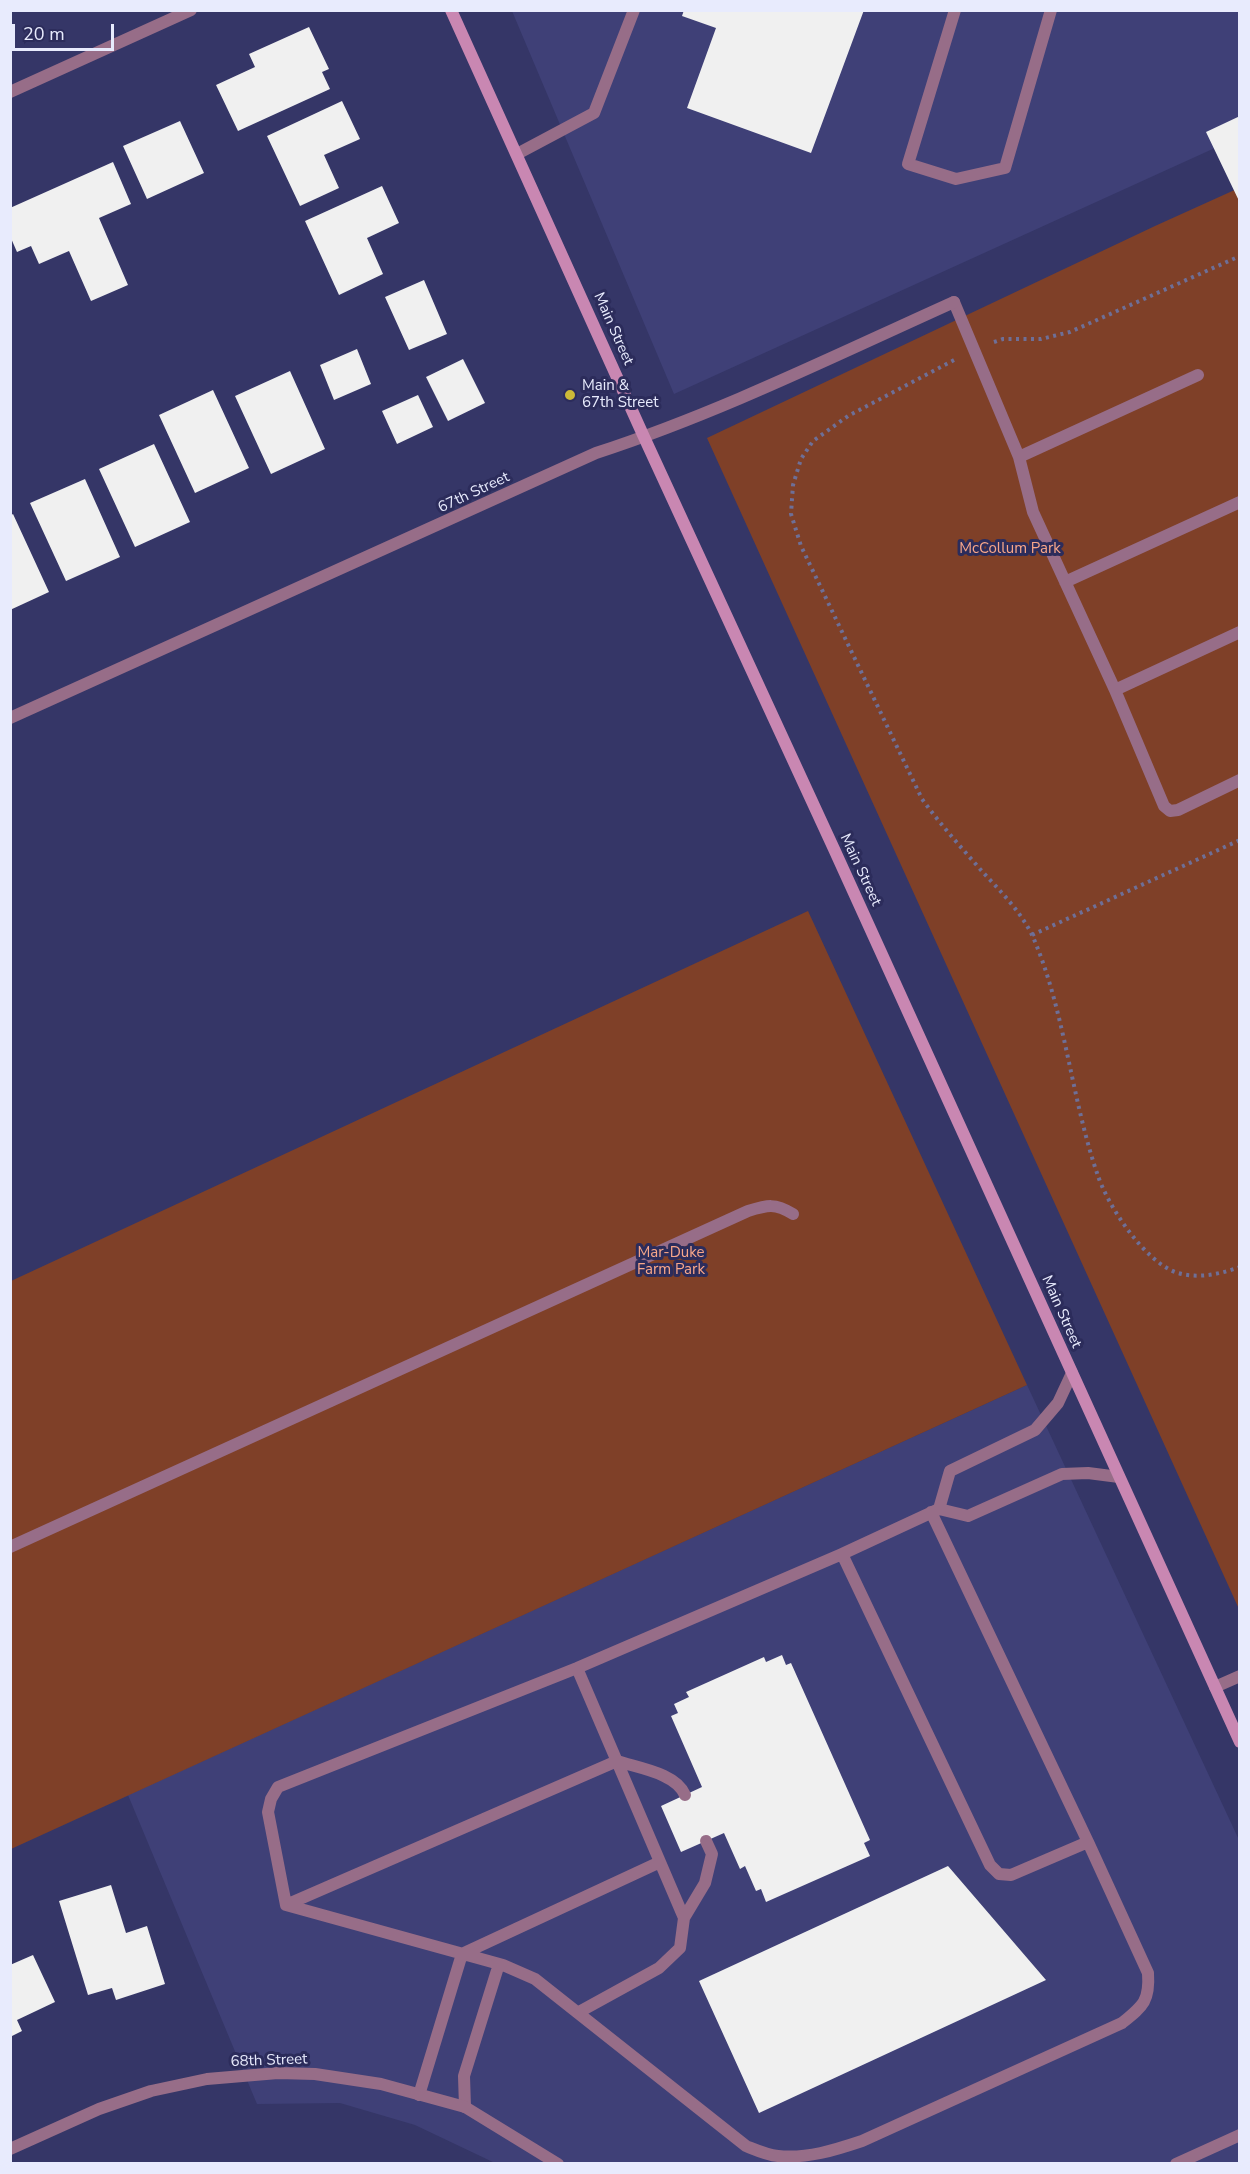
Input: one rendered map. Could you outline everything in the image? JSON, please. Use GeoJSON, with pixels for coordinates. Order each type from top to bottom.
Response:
{"type":"FeatureCollection","features":[{"type":"Feature","properties":{"kind":"main road","name":"Main Street"},"geometry":{"type":"LineString","coordinates":[[452,10],[644,438],[834,849],[1239,1742]]}},
{"type":"Feature","properties":{"kind":"street"},"geometry":{"type":"LineString","coordinates":[[10,92],[191,10]]}},
{"type":"Feature","properties":{"kind":"street"},"geometry":{"type":"LineString","coordinates":[[517,154],[594,112],[634,10]]}},
{"type":"Feature","properties":{"kind":"street"},"geometry":{"type":"LineString","coordinates":[[955,10],[908,164],[956,179],[1005,168],[1051,10]]}},
{"type":"Feature","properties":{"kind":"street","name":"67th Street"},"geometry":{"type":"LineString","coordinates":[[10,718],[596,453],[644,438],[954,302],[974,349]]}},
{"type":"Feature","properties":{"kind":"street"},"geometry":{"type":"LineString","coordinates":[[974,349],[1019,457],[1034,512],[1115,690],[1164,807],[1170,811],[1178,810],[1239,780]]}},
{"type":"Feature","properties":{"kind":"street"},"geometry":{"type":"LineString","coordinates":[[1019,457],[1198,375]]}},
{"type":"Feature","properties":{"kind":"street"},"geometry":{"type":"LineString","coordinates":[[1065,582],[1239,502]]}},
{"type":"Feature","properties":{"kind":"street"},"geometry":{"type":"LineString","coordinates":[[1115,690],[1239,632]]}},
{"type":"Feature","properties":{"kind":"street"},"geometry":{"type":"LineString","coordinates":[[10,1547],[748,1211],[766,1206],[780,1206],[793,1214]]}},
{"type":"Feature","properties":{"kind":"street"},"geometry":{"type":"LineString","coordinates":[[286,1905],[499,1964],[535,1979],[746,2146],[776,2156],[807,2156],[831,2152],[862,2141],[1122,2023],[1142,2007],[1149,1991],[1148,1972],[935,1510],[950,1471],[1035,1430],[1058,1403],[1072,1373]]}},
{"type":"Feature","properties":{"kind":"street"},"geometry":{"type":"LineString","coordinates":[[286,1905],[268,1812],[271,1799],[278,1787],[577,1668],[842,1554],[935,1510],[968,1516],[1062,1474],[1088,1473],[1119,1477]]}},
{"type":"Feature","properties":{"kind":"street"},"geometry":{"type":"LineString","coordinates":[[842,1554],[990,1864],[999,1874],[1011,1875],[1088,1842]]}},
{"type":"Feature","properties":{"kind":"street"},"geometry":{"type":"LineString","coordinates":[[577,1668],[684,1918]]}},
{"type":"Feature","properties":{"kind":"street"},"geometry":{"type":"LineString","coordinates":[[1215,1687],[1239,1676]]}},
{"type":"Feature","properties":{"kind":"street"},"geometry":{"type":"LineString","coordinates":[[286,1905],[617,1761],[666,1778],[682,1787],[686,1795]]}},
{"type":"Feature","properties":{"kind":"street"},"geometry":{"type":"LineString","coordinates":[[579,2012],[659,1968],[680,1948],[684,1918],[705,1883],[712,1854],[706,1841]]}},
{"type":"Feature","properties":{"kind":"street"},"geometry":{"type":"LineString","coordinates":[[419,2095],[462,1954],[660,1862]]}},
{"type":"Feature","properties":{"kind":"street"},"geometry":{"type":"LineString","coordinates":[[465,2107],[464,2076],[499,1964]]}},
{"type":"Feature","properties":{"kind":"street","name":"68th Street"},"geometry":{"type":"LineString","coordinates":[[10,2149],[99,2109],[150,2091],[207,2079],[278,2073],[315,2074],[381,2085],[465,2107],[558,2163]]}},
{"type":"Feature","properties":{"kind":"street"},"geometry":{"type":"LineString","coordinates":[[1176,2163],[1239,2135]]}},
{"type":"Feature","properties":{"kind":"path"},"geometry":{"type":"LineString","coordinates":[[1239,256],[1070,332],[1041,339],[1003,339],[974,349],[848,416],[813,441],[801,459],[793,485],[791,514],[801,546],[922,800],[948,834],[1008,900],[1032,935],[1048,979],[1097,1175],[1122,1222],[1157,1262],[1177,1273],[1196,1276],[1219,1275],[1239,1267]]}},
{"type":"Feature","properties":{"kind":"path"},"geometry":{"type":"LineString","coordinates":[[1032,935],[1239,840]]}},
{"type":"Feature","properties":{"kind":"shaded area"},"geometry":{"type":"Polygon","coordinates":[[[512,11],[1239,11],[1239,137],[674,394],[512,11]]]}},
{"type":"Feature","properties":{"kind":"shaded area"},"geometry":{"type":"Polygon","coordinates":[[[1027,1385],[1239,1840],[1239,2163],[495,2163],[415,2125],[340,2103],[257,2104],[128,1795],[1027,1385]]]}},
{"type":"Feature","properties":{"kind":"green space","name":"McCollum Park"},"geometry":{"type":"Polygon","coordinates":[[[1239,188],[1239,1609],[707,438],[1239,188]]]}},
{"type":"Feature","properties":{"kind":"green space","name":"Mar-Duke Farm Park"},"geometry":{"type":"Polygon","coordinates":[[[808,911],[1027,1385],[11,1849],[11,1281],[808,911]]]}},
{"type":"Feature","properties":{"kind":"building"},"geometry":{"type":"Polygon","coordinates":[[[684,10],[864,10],[811,153],[687,108],[716,28],[682,16],[684,10]]]}},
{"type":"Feature","properties":{"kind":"building"},"geometry":{"type":"Polygon","coordinates":[[[309,27],[329,69],[322,72],[330,89],[238,131],[216,85],[255,67],[249,54],[309,27]]]}},
{"type":"Feature","properties":{"kind":"building"},"geometry":{"type":"Polygon","coordinates":[[[342,101],[360,139],[324,155],[339,188],[300,206],[267,136],[342,101]]]}},
{"type":"Feature","properties":{"kind":"building"},"geometry":{"type":"Polygon","coordinates":[[[1240,116],[1240,203],[1206,132],[1240,116]]]}},
{"type":"Feature","properties":{"kind":"building"},"geometry":{"type":"Polygon","coordinates":[[[180,121],[204,173],[147,199],[123,146],[180,121]]]}},
{"type":"Feature","properties":{"kind":"building"},"geometry":{"type":"Polygon","coordinates":[[[113,162],[131,204],[99,218],[128,285],[91,301],[69,251],[39,264],[31,246],[17,252],[10,236],[10,208],[113,162]]]}},
{"type":"Feature","properties":{"kind":"building"},"geometry":{"type":"Polygon","coordinates":[[[382,186],[399,223],[367,238],[383,274],[339,295],[305,221],[382,186]]]}},
{"type":"Feature","properties":{"kind":"building"},"geometry":{"type":"Polygon","coordinates":[[[424,280],[447,334],[409,350],[385,297],[424,280]]]}},
{"type":"Feature","properties":{"kind":"building"},"geometry":{"type":"Polygon","coordinates":[[[357,349],[371,384],[334,400],[320,365],[357,349]]]}},
{"type":"Feature","properties":{"kind":"building"},"geometry":{"type":"Polygon","coordinates":[[[463,359],[485,403],[448,421],[426,377],[463,359]]]}},
{"type":"Feature","properties":{"kind":"building"},"geometry":{"type":"Polygon","coordinates":[[[290,371],[325,449],[271,474],[235,396],[290,371]]]}},
{"type":"Feature","properties":{"kind":"building"},"geometry":{"type":"Polygon","coordinates":[[[213,390],[249,468],[195,493],[159,415],[213,390]]]}},
{"type":"Feature","properties":{"kind":"building"},"geometry":{"type":"Polygon","coordinates":[[[418,395],[433,427],[397,444],[382,411],[418,395]]]}},
{"type":"Feature","properties":{"kind":"building"},"geometry":{"type":"Polygon","coordinates":[[[154,444],[190,522],[135,547],[99,469],[154,444]]]}},
{"type":"Feature","properties":{"kind":"building"},"geometry":{"type":"Polygon","coordinates":[[[85,479],[120,557],[66,581],[30,503],[85,479]]]}},
{"type":"Feature","properties":{"kind":"building"},"geometry":{"type":"Polygon","coordinates":[[[13,514],[49,592],[10,610],[10,516],[13,514]]]}},
{"type":"Feature","properties":{"kind":"building"},"geometry":{"type":"Polygon","coordinates":[[[782,1655],[786,1665],[791,1663],[870,1840],[864,1843],[870,1856],[766,1902],[761,1889],[756,1891],[745,1866],[740,1869],[724,1833],[681,1852],[661,1806],[702,1787],[671,1716],[678,1713],[674,1704],[689,1697],[686,1692],[764,1657],[766,1662],[782,1655]]]}},
{"type":"Feature","properties":{"kind":"building"},"geometry":{"type":"Polygon","coordinates":[[[948,1866],[1046,1980],[759,2113],[699,1981],[948,1866]]]}},
{"type":"Feature","properties":{"kind":"building"},"geometry":{"type":"Polygon","coordinates":[[[111,1885],[126,1933],[147,1926],[165,1984],[116,2000],[112,1988],[88,1995],[59,1901],[111,1885]]]}},
{"type":"Feature","properties":{"kind":"building"},"geometry":{"type":"Polygon","coordinates":[[[33,1955],[55,2002],[17,2020],[22,2031],[10,2037],[10,1965],[33,1955]]]}},
{"type":"Feature","properties":{"kind":"place","name":"Main & 67th Street"},"geometry":{"type":"Point","coordinates":[570,395]}}]}
